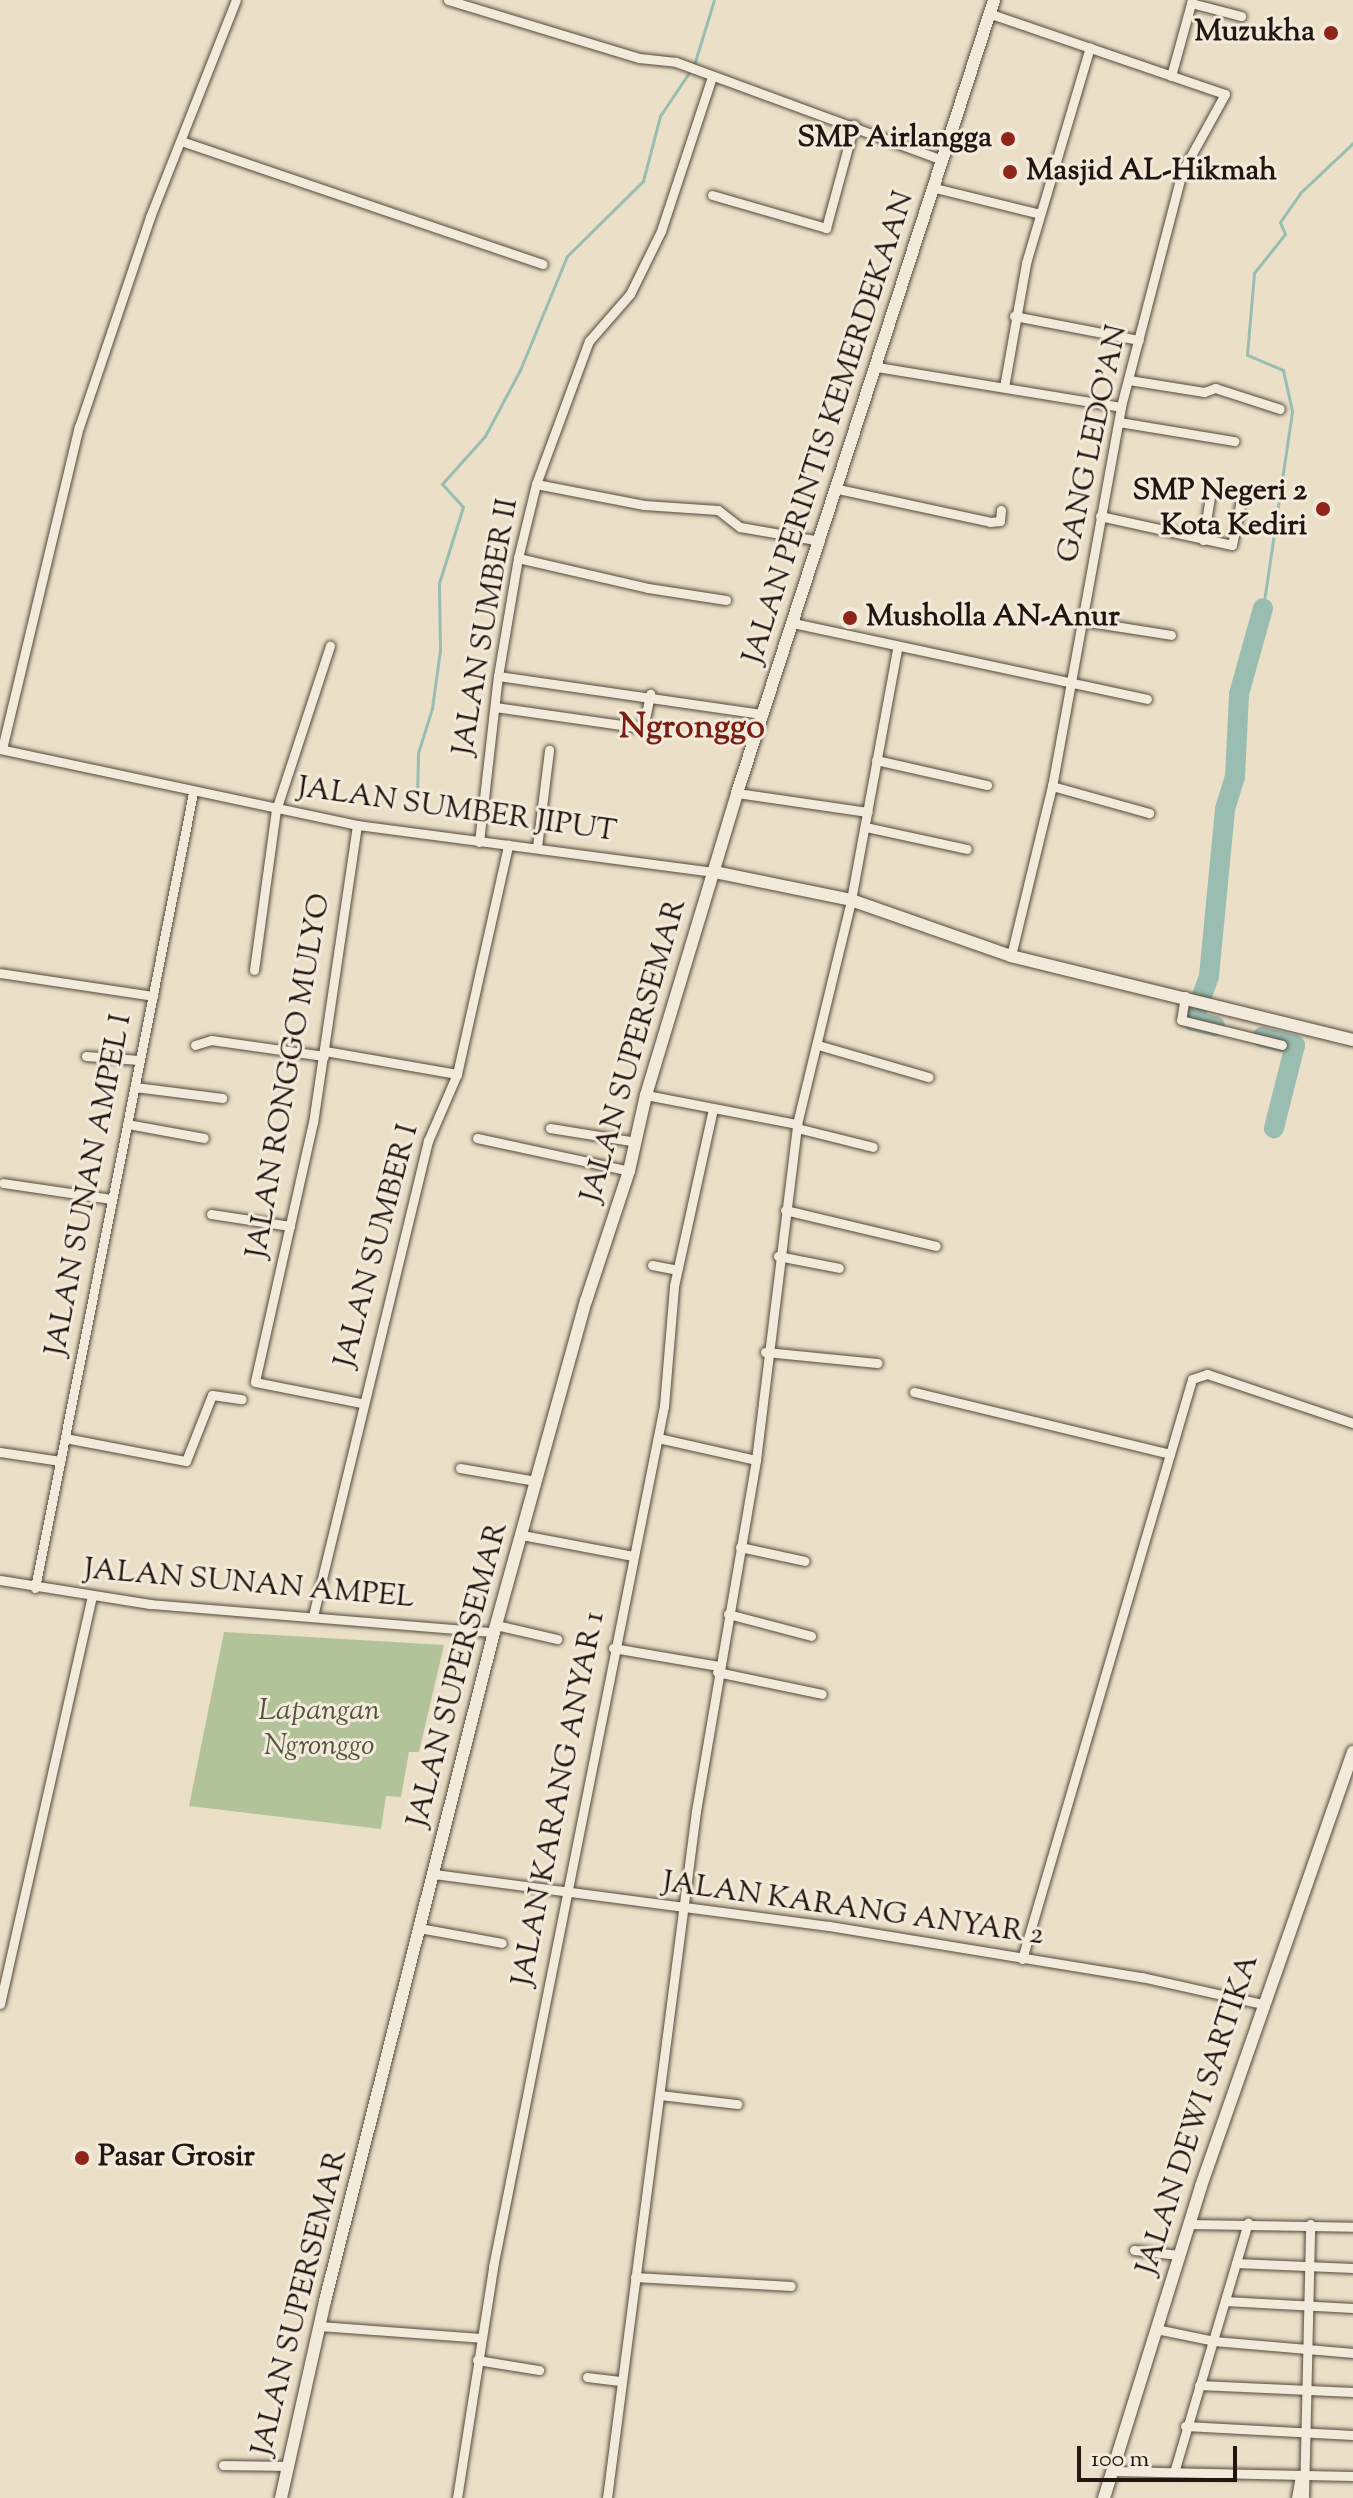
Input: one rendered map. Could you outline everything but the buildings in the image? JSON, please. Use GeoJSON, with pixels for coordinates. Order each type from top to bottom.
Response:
{"type":"FeatureCollection","features":[{"type":"Feature","properties":{"kind":"main road","name":"JALAN PERINTIS KEMERDEKAAN"},"geometry":{"type":"LineString","coordinates":[[715,872],[737,793],[994,0]]}},
{"type":"Feature","properties":{"kind":"main road"},"geometry":{"type":"LineString","coordinates":[[715,872],[851,900],[1011,956],[1214,1003],[1353,1040]]}},
{"type":"Feature","properties":{"kind":"main road","name":"JALAN SUPERSEMAR"},"geometry":{"type":"LineString","coordinates":[[281,2498],[319,2326],[495,1628],[591,1281],[629,1171],[646,1095],[715,872]]}},
{"type":"Feature","properties":{"kind":"main road","name":"JALAN DEWI SARTIKA"},"geometry":{"type":"LineString","coordinates":[[1104,2498],[1189,2224],[1353,1752]]}},
{"type":"Feature","properties":{"kind":"street"},"geometry":{"type":"LineString","coordinates":[[1,749],[79,427],[181,141],[236,0]]}},
{"type":"Feature","properties":{"kind":"street"},"geometry":{"type":"LineString","coordinates":[[448,0],[639,58],[685,66],[854,125],[943,160]]}},
{"type":"Feature","properties":{"kind":"street"},"geometry":{"type":"LineString","coordinates":[[991,14],[1171,76],[1191,1],[1241,16]]}},
{"type":"Feature","properties":{"kind":"street"},"geometry":{"type":"LineString","coordinates":[[1004,387],[1014,316],[1040,214],[1090,47]]}},
{"type":"Feature","properties":{"kind":"street","name":"GANG LEDO'AN"},"geometry":{"type":"LineString","coordinates":[[1011,956],[1052,786],[1121,407],[1182,172],[1225,94],[1171,76]]}},
{"type":"Feature","properties":{"kind":"street","name":"JALAN SUMBER II"},"geometry":{"type":"LineString","coordinates":[[479,842],[498,676],[518,558],[536,484],[589,341],[630,294],[661,231],[712,77]]}},
{"type":"Feature","properties":{"kind":"street"},"geometry":{"type":"LineString","coordinates":[[712,195],[791,222],[826,228],[854,125]]}},
{"type":"Feature","properties":{"kind":"street"},"geometry":{"type":"LineString","coordinates":[[181,141],[543,264]]}},
{"type":"Feature","properties":{"kind":"street"},"geometry":{"type":"LineString","coordinates":[[935,188],[1040,214]]}},
{"type":"Feature","properties":{"kind":"street"},"geometry":{"type":"LineString","coordinates":[[1014,316],[1139,340]]}},
{"type":"Feature","properties":{"kind":"street"},"geometry":{"type":"LineString","coordinates":[[877,367],[1121,407]]}},
{"type":"Feature","properties":{"kind":"street"},"geometry":{"type":"LineString","coordinates":[[1129,380],[1204,392],[1215,388],[1280,409]]}},
{"type":"Feature","properties":{"kind":"street"},"geometry":{"type":"LineString","coordinates":[[1119,422],[1234,441]]}},
{"type":"Feature","properties":{"kind":"street"},"geometry":{"type":"LineString","coordinates":[[536,484],[644,505],[718,510],[740,527],[820,541]]}},
{"type":"Feature","properties":{"kind":"street"},"geometry":{"type":"LineString","coordinates":[[838,489],[990,522],[1000,521],[1001,510]]}},
{"type":"Feature","properties":{"kind":"street"},"geometry":{"type":"LineString","coordinates":[[1203,540],[1210,497]]}},
{"type":"Feature","properties":{"kind":"street"},"geometry":{"type":"LineString","coordinates":[[1100,516],[1203,540],[1235,544],[1241,500]]}},
{"type":"Feature","properties":{"kind":"street"},"geometry":{"type":"LineString","coordinates":[[518,558],[648,588],[726,600]]}},
{"type":"Feature","properties":{"kind":"street"},"geometry":{"type":"LineString","coordinates":[[1083,621],[1171,635]]}},
{"type":"Feature","properties":{"kind":"street"},"geometry":{"type":"LineString","coordinates":[[793,623],[897,649],[1147,699]]}},
{"type":"Feature","properties":{"kind":"street"},"geometry":{"type":"LineString","coordinates":[[254,970],[276,810],[330,646]]}},
{"type":"Feature","properties":{"kind":"street"},"geometry":{"type":"LineString","coordinates":[[607,2498],[620,2381],[718,1669],[756,1460],[765,1352],[797,1126],[851,900],[897,649]]}},
{"type":"Feature","properties":{"kind":"street"},"geometry":{"type":"LineString","coordinates":[[498,676],[650,694],[763,714]]}},
{"type":"Feature","properties":{"kind":"street"},"geometry":{"type":"LineString","coordinates":[[495,707],[643,728],[650,694]]}},
{"type":"Feature","properties":{"kind":"street","name":"JALAN SUMBER JIPUT"},"geometry":{"type":"LineString","coordinates":[[1,749],[193,793],[357,825],[715,872]]}},
{"type":"Feature","properties":{"kind":"street"},"geometry":{"type":"LineString","coordinates":[[537,847],[549,750]]}},
{"type":"Feature","properties":{"kind":"street"},"geometry":{"type":"LineString","coordinates":[[876,760],[987,785]]}},
{"type":"Feature","properties":{"kind":"street"},"geometry":{"type":"LineString","coordinates":[[1052,786],[1149,813]]}},
{"type":"Feature","properties":{"kind":"street","name":"JALAN SUNAN AMPEL I"},"geometry":{"type":"LineString","coordinates":[[35,1588],[193,793]]}},
{"type":"Feature","properties":{"kind":"street"},"geometry":{"type":"LineString","coordinates":[[737,793],[868,812]]}},
{"type":"Feature","properties":{"kind":"street","name":"JALAN RONGGO MULYO"},"geometry":{"type":"LineString","coordinates":[[357,825],[324,1053],[255,1382],[361,1403]]}},
{"type":"Feature","properties":{"kind":"street"},"geometry":{"type":"LineString","coordinates":[[866,827],[967,849]]}},
{"type":"Feature","properties":{"kind":"street","name":"JALAN SUMBER I"},"geometry":{"type":"LineString","coordinates":[[313,1616],[361,1403],[428,1141],[457,1074],[508,845]]}},
{"type":"Feature","properties":{"kind":"street"},"geometry":{"type":"LineString","coordinates":[[0,973],[153,996]]}},
{"type":"Feature","properties":{"kind":"street"},"geometry":{"type":"LineString","coordinates":[[1188,997],[1181,1020],[1282,1045]]}},
{"type":"Feature","properties":{"kind":"street"},"geometry":{"type":"LineString","coordinates":[[195,1045],[211,1040],[324,1053],[457,1074]]}},
{"type":"Feature","properties":{"kind":"street"},"geometry":{"type":"LineString","coordinates":[[818,1045],[928,1077]]}},
{"type":"Feature","properties":{"kind":"street"},"geometry":{"type":"LineString","coordinates":[[86,1056],[139,1060]]}},
{"type":"Feature","properties":{"kind":"street"},"geometry":{"type":"LineString","coordinates":[[135,1087],[222,1098]]}},
{"type":"Feature","properties":{"kind":"street"},"geometry":{"type":"LineString","coordinates":[[646,1095],[797,1126],[873,1147]]}},
{"type":"Feature","properties":{"kind":"street","name":"JALAN KARANG ANYAR 1"},"geometry":{"type":"LineString","coordinates":[[457,2498],[481,2338],[613,1648],[658,1438],[677,1270],[713,1109]]}},
{"type":"Feature","properties":{"kind":"street"},"geometry":{"type":"LineString","coordinates":[[127,1124],[204,1138]]}},
{"type":"Feature","properties":{"kind":"street"},"geometry":{"type":"LineString","coordinates":[[550,1128],[636,1142]]}},
{"type":"Feature","properties":{"kind":"street"},"geometry":{"type":"LineString","coordinates":[[477,1138],[629,1171]]}},
{"type":"Feature","properties":{"kind":"street"},"geometry":{"type":"LineString","coordinates":[[3,1183],[112,1199]]}},
{"type":"Feature","properties":{"kind":"street"},"geometry":{"type":"LineString","coordinates":[[785,1210],[936,1246]]}},
{"type":"Feature","properties":{"kind":"street"},"geometry":{"type":"LineString","coordinates":[[211,1214],[290,1226]]}},
{"type":"Feature","properties":{"kind":"street"},"geometry":{"type":"LineString","coordinates":[[778,1256],[839,1268]]}},
{"type":"Feature","properties":{"kind":"street"},"geometry":{"type":"LineString","coordinates":[[652,1265],[677,1270]]}},
{"type":"Feature","properties":{"kind":"street"},"geometry":{"type":"LineString","coordinates":[[765,1352],[877,1363]]}},
{"type":"Feature","properties":{"kind":"street"},"geometry":{"type":"LineString","coordinates":[[1022,1959],[1190,1384],[1202,1374],[1353,1423]]}},
{"type":"Feature","properties":{"kind":"street"},"geometry":{"type":"LineString","coordinates":[[914,1392],[1170,1454]]}},
{"type":"Feature","properties":{"kind":"street"},"geometry":{"type":"LineString","coordinates":[[65,1438],[186,1461],[212,1395],[242,1399]]}},
{"type":"Feature","properties":{"kind":"street"},"geometry":{"type":"LineString","coordinates":[[658,1438],[756,1460]]}},
{"type":"Feature","properties":{"kind":"street"},"geometry":{"type":"LineString","coordinates":[[0,1452],[60,1461]]}},
{"type":"Feature","properties":{"kind":"street"},"geometry":{"type":"LineString","coordinates":[[460,1468],[536,1481]]}},
{"type":"Feature","properties":{"kind":"street"},"geometry":{"type":"LineString","coordinates":[[522,1535],[633,1556]]}},
{"type":"Feature","properties":{"kind":"street"},"geometry":{"type":"LineString","coordinates":[[740,1547],[805,1561]]}},
{"type":"Feature","properties":{"kind":"street","name":"JALAN SUNAN AMPEL"},"geometry":{"type":"LineString","coordinates":[[0,1580],[92,1597],[495,1628],[557,1639]]}},
{"type":"Feature","properties":{"kind":"street"},"geometry":{"type":"LineString","coordinates":[[0,2004],[92,1597]]}},
{"type":"Feature","properties":{"kind":"street"},"geometry":{"type":"LineString","coordinates":[[728,1614],[811,1636]]}},
{"type":"Feature","properties":{"kind":"street"},"geometry":{"type":"LineString","coordinates":[[613,1648],[822,1694]]}},
{"type":"Feature","properties":{"kind":"street","name":"JALAN KARANG ANYAR 2"},"geometry":{"type":"LineString","coordinates":[[434,1874],[684,1911],[829,1926],[1161,1981],[1263,2004]]}},
{"type":"Feature","properties":{"kind":"street"},"geometry":{"type":"LineString","coordinates":[[419,1928],[502,1943]]}},
{"type":"Feature","properties":{"kind":"street"},"geometry":{"type":"LineString","coordinates":[[660,2095],[737,2104]]}},
{"type":"Feature","properties":{"kind":"street"},"geometry":{"type":"LineString","coordinates":[[1175,2469],[1185,2426],[1214,2341],[1248,2223]]}},
{"type":"Feature","properties":{"kind":"street"},"geometry":{"type":"LineString","coordinates":[[1189,2224],[1353,2227]]}},
{"type":"Feature","properties":{"kind":"street"},"geometry":{"type":"LineString","coordinates":[[1304,2498],[1310,2224]]}},
{"type":"Feature","properties":{"kind":"street"},"geometry":{"type":"LineString","coordinates":[[1134,2250],[1179,2255]]}},
{"type":"Feature","properties":{"kind":"street"},"geometry":{"type":"LineString","coordinates":[[1236,2263],[1353,2268]]}},
{"type":"Feature","properties":{"kind":"street"},"geometry":{"type":"LineString","coordinates":[[635,2277],[791,2286]]}},
{"type":"Feature","properties":{"kind":"street"},"geometry":{"type":"LineString","coordinates":[[1225,2301],[1353,2308]]}},
{"type":"Feature","properties":{"kind":"street"},"geometry":{"type":"LineString","coordinates":[[319,2326],[481,2338]]}},
{"type":"Feature","properties":{"kind":"street"},"geometry":{"type":"LineString","coordinates":[[1156,2329],[1214,2341],[1353,2353]]}},
{"type":"Feature","properties":{"kind":"street"},"geometry":{"type":"LineString","coordinates":[[477,2360],[539,2370]]}},
{"type":"Feature","properties":{"kind":"street"},"geometry":{"type":"LineString","coordinates":[[587,2377],[620,2381]]}},
{"type":"Feature","properties":{"kind":"street"},"geometry":{"type":"LineString","coordinates":[[1199,2385],[1353,2392]]}},
{"type":"Feature","properties":{"kind":"street"},"geometry":{"type":"LineString","coordinates":[[1185,2426],[1305,2430],[1353,2435]]}},
{"type":"Feature","properties":{"kind":"street"},"geometry":{"type":"LineString","coordinates":[[223,2465],[287,2466]]}},
{"type":"Feature","properties":{"kind":"street"},"geometry":{"type":"LineString","coordinates":[[1112,2471],[1175,2469],[1353,2476]]}},
{"type":"Feature","properties":{"kind":"street"},"geometry":{"type":"LineString","coordinates":[[1296,2498],[1303,2474]]}},
{"type":"Feature","properties":{"kind":"green space","name":"Lapangan Ngronggo"},"geometry":{"type":"Polygon","coordinates":[[[224,1632],[444,1645],[419,1752],[409,1752],[401,1797],[386,1796],[381,1829],[189,1806],[224,1632]]]}},
{"type":"Feature","properties":{"kind":"waterway"},"geometry":{"type":"LineString","coordinates":[[694,65],[714,0]]}},
{"type":"Feature","properties":{"kind":"waterway"},"geometry":{"type":"LineString","coordinates":[[417,798],[418,753],[432,708],[440,650],[439,583],[463,507],[442,484],[485,436],[520,370],[567,256],[643,181],[660,116],[690,71]]}},
{"type":"Feature","properties":{"kind":"waterway"},"geometry":{"type":"LineString","coordinates":[[1263,608],[1292,411],[1283,370],[1247,355],[1254,273],[1285,234],[1280,222],[1300,193],[1353,143]]}},
{"type":"Feature","properties":{"kind":"waterway"},"geometry":{"type":"LineString","coordinates":[[1215,1026],[1193,1021],[1209,976],[1225,809],[1235,777],[1239,694],[1263,608]]}},
{"type":"Feature","properties":{"kind":"waterway"},"geometry":{"type":"LineString","coordinates":[[1262,1037],[1295,1045],[1274,1128]]}},
{"type":"Feature","properties":{"kind":"place","name":"Muzukha"},"geometry":{"type":"Point","coordinates":[1331,33]}},
{"type":"Feature","properties":{"kind":"place","name":"SMP Airlangga"},"geometry":{"type":"Point","coordinates":[1008,139]}},
{"type":"Feature","properties":{"kind":"place","name":"Masjid AL-Hikmah"},"geometry":{"type":"Point","coordinates":[1010,172]}},
{"type":"Feature","properties":{"kind":"place","name":"SMP Negeri 2 Kota Kediri"},"geometry":{"type":"Point","coordinates":[1323,509]}},
{"type":"Feature","properties":{"kind":"place","name":"Musholla AN-Anur"},"geometry":{"type":"Point","coordinates":[850,618]}},
{"type":"Feature","properties":{"kind":"place","name":"Pasar Grosir"},"geometry":{"type":"Point","coordinates":[82,2158]}},
{"type":"Feature","properties":{"kind":"district","name":"Ngronggo"},"geometry":{"type":"Point","coordinates":[692,729]}}]}
